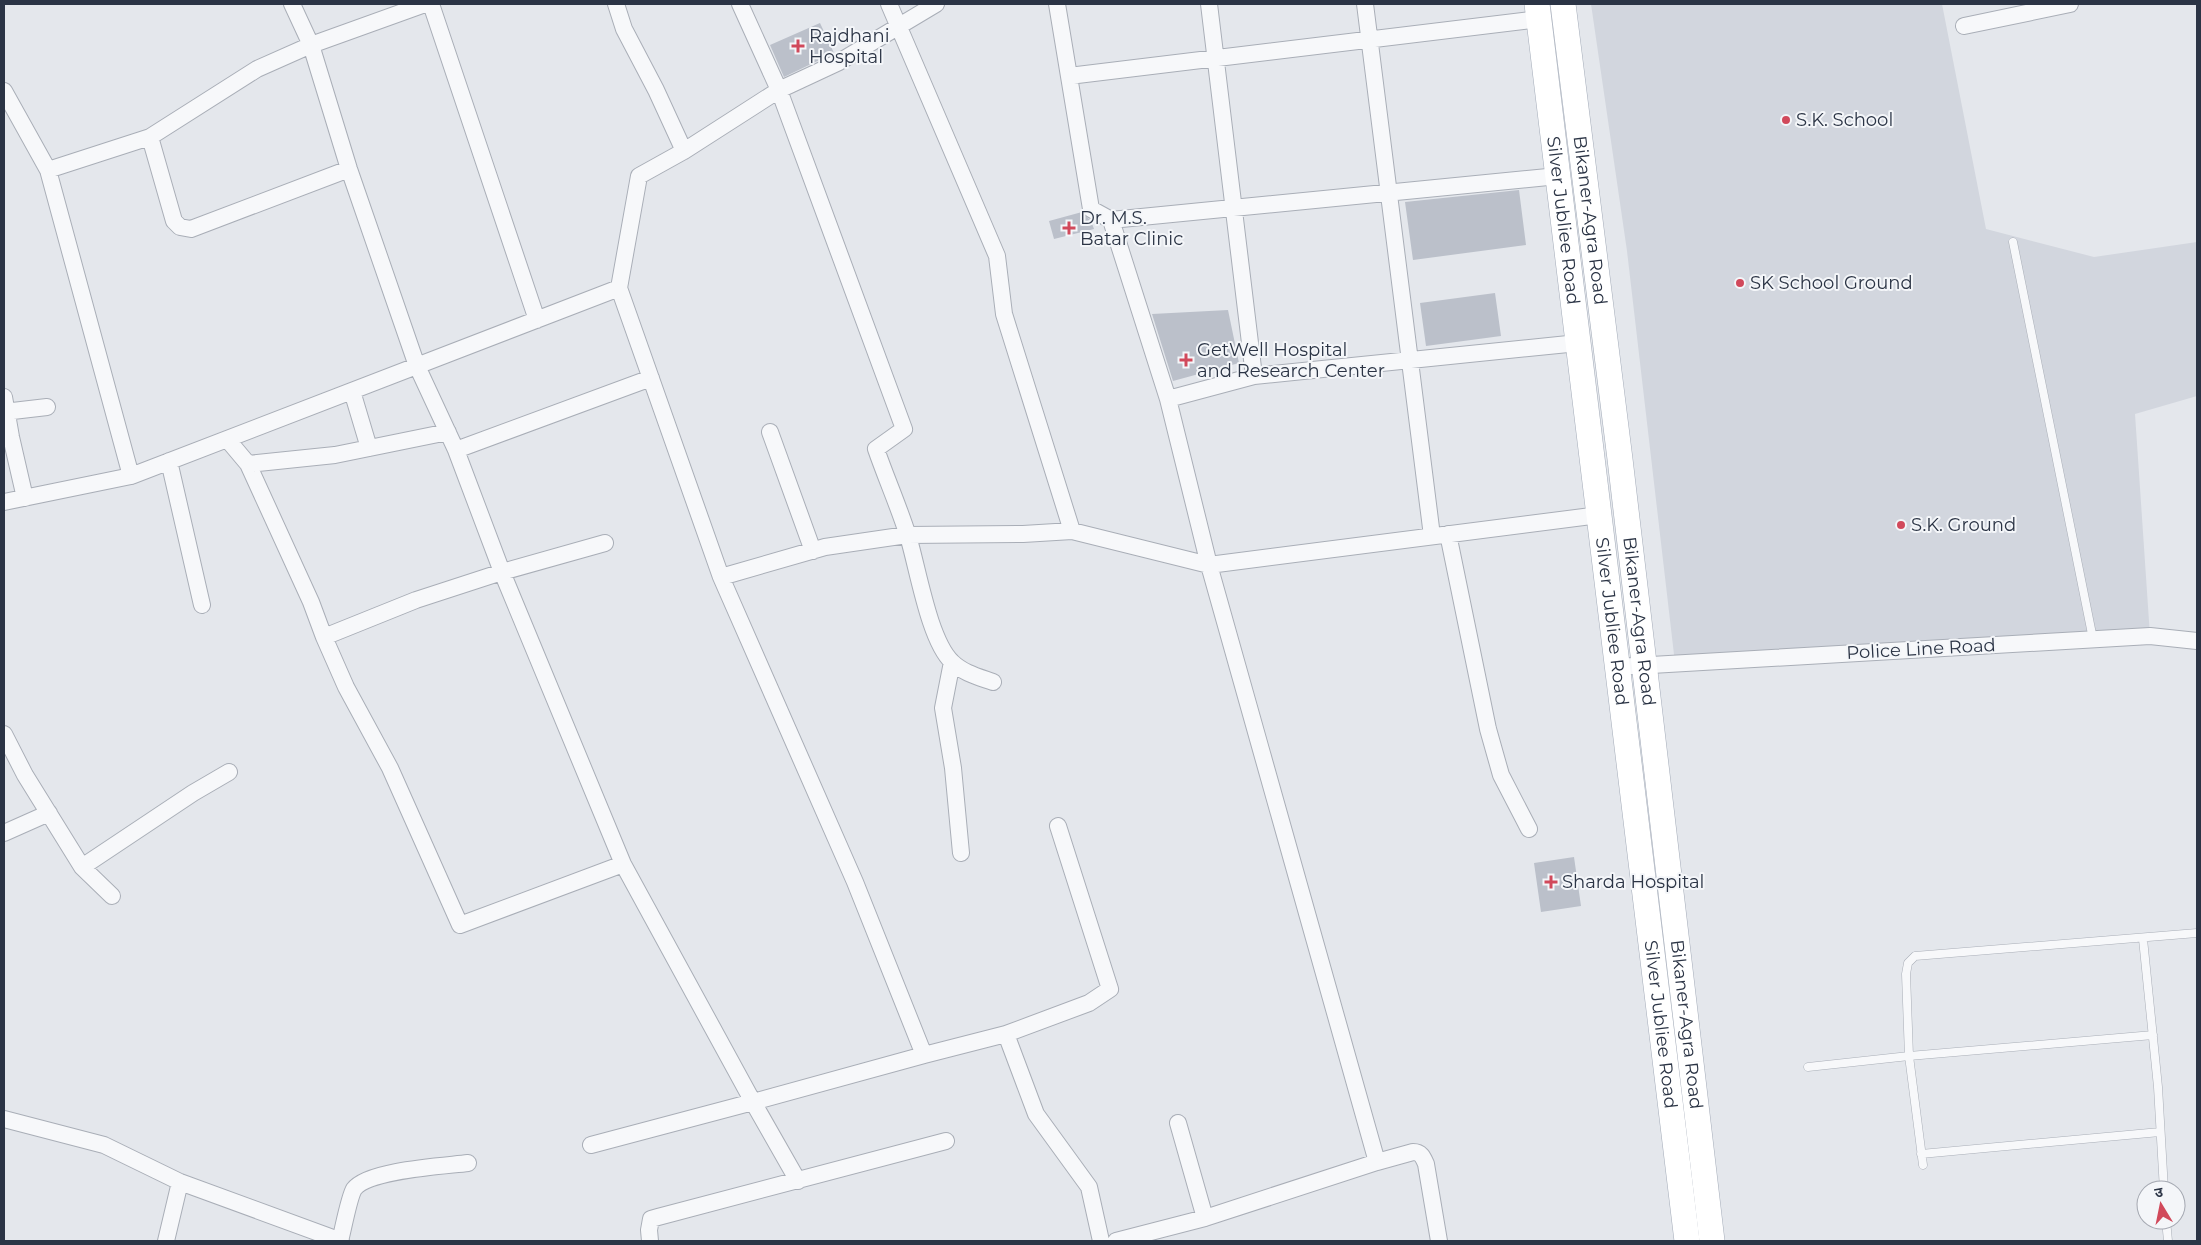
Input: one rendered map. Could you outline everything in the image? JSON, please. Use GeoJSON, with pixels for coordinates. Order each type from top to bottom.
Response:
{"type":"FeatureCollection","features":[{"type":"Feature","properties":{"kind":"main road","name":"Bikaner-Agra Road"},"geometry":{"type":"LineString","coordinates":[[1563,4],[1712,1241]]}},
{"type":"Feature","properties":{"kind":"main road","name":"Silver Jubliee Road"},"geometry":{"type":"LineString","coordinates":[[1538,11],[1687,1241]]}},
{"type":"Feature","properties":{"kind":"street"},"geometry":{"type":"LineString","coordinates":[[292,4],[311,45],[349,169],[417,366],[456,450],[502,572],[623,864],[798,1181]]}},
{"type":"Feature","properties":{"kind":"street"},"geometry":{"type":"LineString","coordinates":[[48,170],[150,137],[257,69],[402,7],[424,4]]}},
{"type":"Feature","properties":{"kind":"street"},"geometry":{"type":"LineString","coordinates":[[432,4],[537,320]]}},
{"type":"Feature","properties":{"kind":"street"},"geometry":{"type":"LineString","coordinates":[[616,4],[624,29],[656,90],[684,151]]}},
{"type":"Feature","properties":{"kind":"street"},"geometry":{"type":"LineString","coordinates":[[740,4],[779,90],[904,429],[876,450],[907,535],[934,632],[943,651],[952,662],[964,671],[993,682]]}},
{"type":"Feature","properties":{"kind":"street"},"geometry":{"type":"LineString","coordinates":[[889,4],[996,256],[1004,314],[1072,531]]}},
{"type":"Feature","properties":{"kind":"street"},"geometry":{"type":"LineString","coordinates":[[924,1055],[855,882],[721,577],[619,288],[639,176],[684,151],[779,90],[839,62],[936,4]]}},
{"type":"Feature","properties":{"kind":"street"},"geometry":{"type":"LineString","coordinates":[[1057,4],[1091,209],[1111,220],[1558,176]]}},
{"type":"Feature","properties":{"kind":"street"},"geometry":{"type":"LineString","coordinates":[[1210,4],[1254,376]]}},
{"type":"Feature","properties":{"kind":"street"},"geometry":{"type":"LineString","coordinates":[[1365,4],[1410,360],[1440,535],[1501,775],[1528,829]]}},
{"type":"Feature","properties":{"kind":"street"},"geometry":{"type":"LineString","coordinates":[[1964,26],[2070,4]]}},
{"type":"Feature","properties":{"kind":"street"},"geometry":{"type":"LineString","coordinates":[[1069,76],[1370,41],[1538,11]]}},
{"type":"Feature","properties":{"kind":"street"},"geometry":{"type":"LineString","coordinates":[[4,91],[48,170],[131,476]]}},
{"type":"Feature","properties":{"kind":"street"},"geometry":{"type":"LineString","coordinates":[[150,137],[174,221],[180,227],[191,229],[349,169]]}},
{"type":"Feature","properties":{"kind":"street"},"geometry":{"type":"LineString","coordinates":[[1111,220],[1168,399],[1209,565],[1377,1162]]}},
{"type":"Feature","properties":{"kind":"street"},"geometry":{"type":"LineString","coordinates":[[4,502],[131,476],[619,288]]}},
{"type":"Feature","properties":{"kind":"street"},"geometry":{"type":"LineString","coordinates":[[1168,399],[1254,376],[1578,343]]}},
{"type":"Feature","properties":{"kind":"street"},"geometry":{"type":"LineString","coordinates":[[456,450],[651,378]]}},
{"type":"Feature","properties":{"kind":"street"},"geometry":{"type":"LineString","coordinates":[[352,391],[369,448]]}},
{"type":"Feature","properties":{"kind":"street"},"geometry":{"type":"LineString","coordinates":[[25,498],[5,407],[47,407]]}},
{"type":"Feature","properties":{"kind":"street"},"geometry":{"type":"LineString","coordinates":[[248,464],[335,455],[448,432]]}},
{"type":"Feature","properties":{"kind":"street"},"geometry":{"type":"LineString","coordinates":[[770,432],[813,551]]}},
{"type":"Feature","properties":{"kind":"street"},"geometry":{"type":"LineString","coordinates":[[227,439],[248,464],[311,602],[346,687],[390,768],[460,925],[623,864]]}},
{"type":"Feature","properties":{"kind":"street"},"geometry":{"type":"LineString","coordinates":[[169,461],[202,605]]}},
{"type":"Feature","properties":{"kind":"street"},"geometry":{"type":"LineString","coordinates":[[721,577],[824,547],[907,535],[1023,534],[1072,531],[1209,565],[1599,515]]}},
{"type":"Feature","properties":{"kind":"street"},"geometry":{"type":"LineString","coordinates":[[324,637],[416,600],[502,572],[605,543]]}},
{"type":"Feature","properties":{"kind":"street","name":"Police Line Road"},"geometry":{"type":"LineString","coordinates":[[1617,667],[2150,636],[2197,641]]}},
{"type":"Feature","properties":{"kind":"street"},"geometry":{"type":"LineString","coordinates":[[952,662],[943,708],[953,768],[961,854]]}},
{"type":"Feature","properties":{"kind":"street"},"geometry":{"type":"LineString","coordinates":[[4,734],[25,775],[82,867],[112,896]]}},
{"type":"Feature","properties":{"kind":"street"},"geometry":{"type":"LineString","coordinates":[[82,867],[193,793],[229,772]]}},
{"type":"Feature","properties":{"kind":"street"},"geometry":{"type":"LineString","coordinates":[[4,833],[49,813]]}},
{"type":"Feature","properties":{"kind":"street"},"geometry":{"type":"LineString","coordinates":[[591,1145],[1006,1034],[1089,1002],[1110,989],[1058,826]]}},
{"type":"Feature","properties":{"kind":"street"},"geometry":{"type":"LineString","coordinates":[[1006,1034],[1036,1114],[1089,1188],[1101,1241]]}},
{"type":"Feature","properties":{"kind":"street"},"geometry":{"type":"LineString","coordinates":[[4,1119],[104,1145],[180,1182],[340,1241],[354,1190],[365,1180],[382,1174],[468,1163]]}},
{"type":"Feature","properties":{"kind":"street"},"geometry":{"type":"LineString","coordinates":[[1178,1122],[1205,1218]]}},
{"type":"Feature","properties":{"kind":"street"},"geometry":{"type":"LineString","coordinates":[[650,1241],[651,1219],[946,1141]]}},
{"type":"Feature","properties":{"kind":"street"},"geometry":{"type":"LineString","coordinates":[[1116,1241],[1205,1218],[1377,1162],[1418,1152],[1423,1156],[1426,1164],[1439,1241]]}},
{"type":"Feature","properties":{"kind":"street"},"geometry":{"type":"LineString","coordinates":[[166,1241],[180,1182]]}},
{"type":"Feature","properties":{"kind":"lane"},"geometry":{"type":"LineString","coordinates":[[2013,242],[2093,639]]}},
{"type":"Feature","properties":{"kind":"lane"},"geometry":{"type":"LineString","coordinates":[[1923,1165],[1909,1056],[1906,974],[1908,963],[1915,956],[2143,939],[2197,933]]}},
{"type":"Feature","properties":{"kind":"lane"},"geometry":{"type":"LineString","coordinates":[[2143,939],[2158,1088],[2163,1180]]}},
{"type":"Feature","properties":{"kind":"lane"},"geometry":{"type":"LineString","coordinates":[[1808,1067],[1909,1056],[2153,1035]]}},
{"type":"Feature","properties":{"kind":"lane"},"geometry":{"type":"LineString","coordinates":[[1921,1154],[2160,1132]]}},
{"type":"Feature","properties":{"kind":"shaded area","name":"S.K. Ground"},"geometry":{"type":"Polygon","coordinates":[[[1591,4],[1942,4],[1986,229],[2094,257],[2197,242],[2197,396],[2135,414],[2150,636],[1675,663],[1627,251],[1591,4]]]}},
{"type":"Feature","properties":{"kind":"building"},"geometry":{"type":"Polygon","coordinates":[[[820,23],[834,53],[784,77],[770,45],[820,23]]]}},
{"type":"Feature","properties":{"kind":"building"},"geometry":{"type":"Polygon","coordinates":[[[1519,190],[1526,245],[1413,260],[1405,202],[1519,190]]]}},
{"type":"Feature","properties":{"kind":"building"},"geometry":{"type":"Polygon","coordinates":[[[1082,212],[1091,221],[1094,229],[1054,239],[1049,221],[1082,212]]]}},
{"type":"Feature","properties":{"kind":"building"},"geometry":{"type":"Polygon","coordinates":[[[1495,293],[1501,336],[1426,346],[1420,303],[1495,293]]]}},
{"type":"Feature","properties":{"kind":"building"},"geometry":{"type":"Polygon","coordinates":[[[1228,310],[1239,363],[1173,381],[1152,314],[1228,310]]]}},
{"type":"Feature","properties":{"kind":"building"},"geometry":{"type":"Polygon","coordinates":[[[1574,857],[1581,906],[1541,912],[1534,863],[1574,857]]]}},
{"type":"Feature","properties":{"kind":"place","name":"Rajdhani Hospital"},"geometry":{"type":"Point","coordinates":[798,46]}},
{"type":"Feature","properties":{"kind":"place","name":"S.K. School"},"geometry":{"type":"Point","coordinates":[1786,120]}},
{"type":"Feature","properties":{"kind":"place","name":"Dr. M.S. Batar Clinic"},"geometry":{"type":"Point","coordinates":[1069,228]}},
{"type":"Feature","properties":{"kind":"place","name":"SK School Ground"},"geometry":{"type":"Point","coordinates":[1740,283]}},
{"type":"Feature","properties":{"kind":"place","name":"GetWell Hospital and Research Center"},"geometry":{"type":"Point","coordinates":[1186,360]}},
{"type":"Feature","properties":{"kind":"place","name":"S.K. Ground"},"geometry":{"type":"Point","coordinates":[1901,525]}},
{"type":"Feature","properties":{"kind":"place","name":"Sharda Hospital"},"geometry":{"type":"Point","coordinates":[1551,882]}}]}
